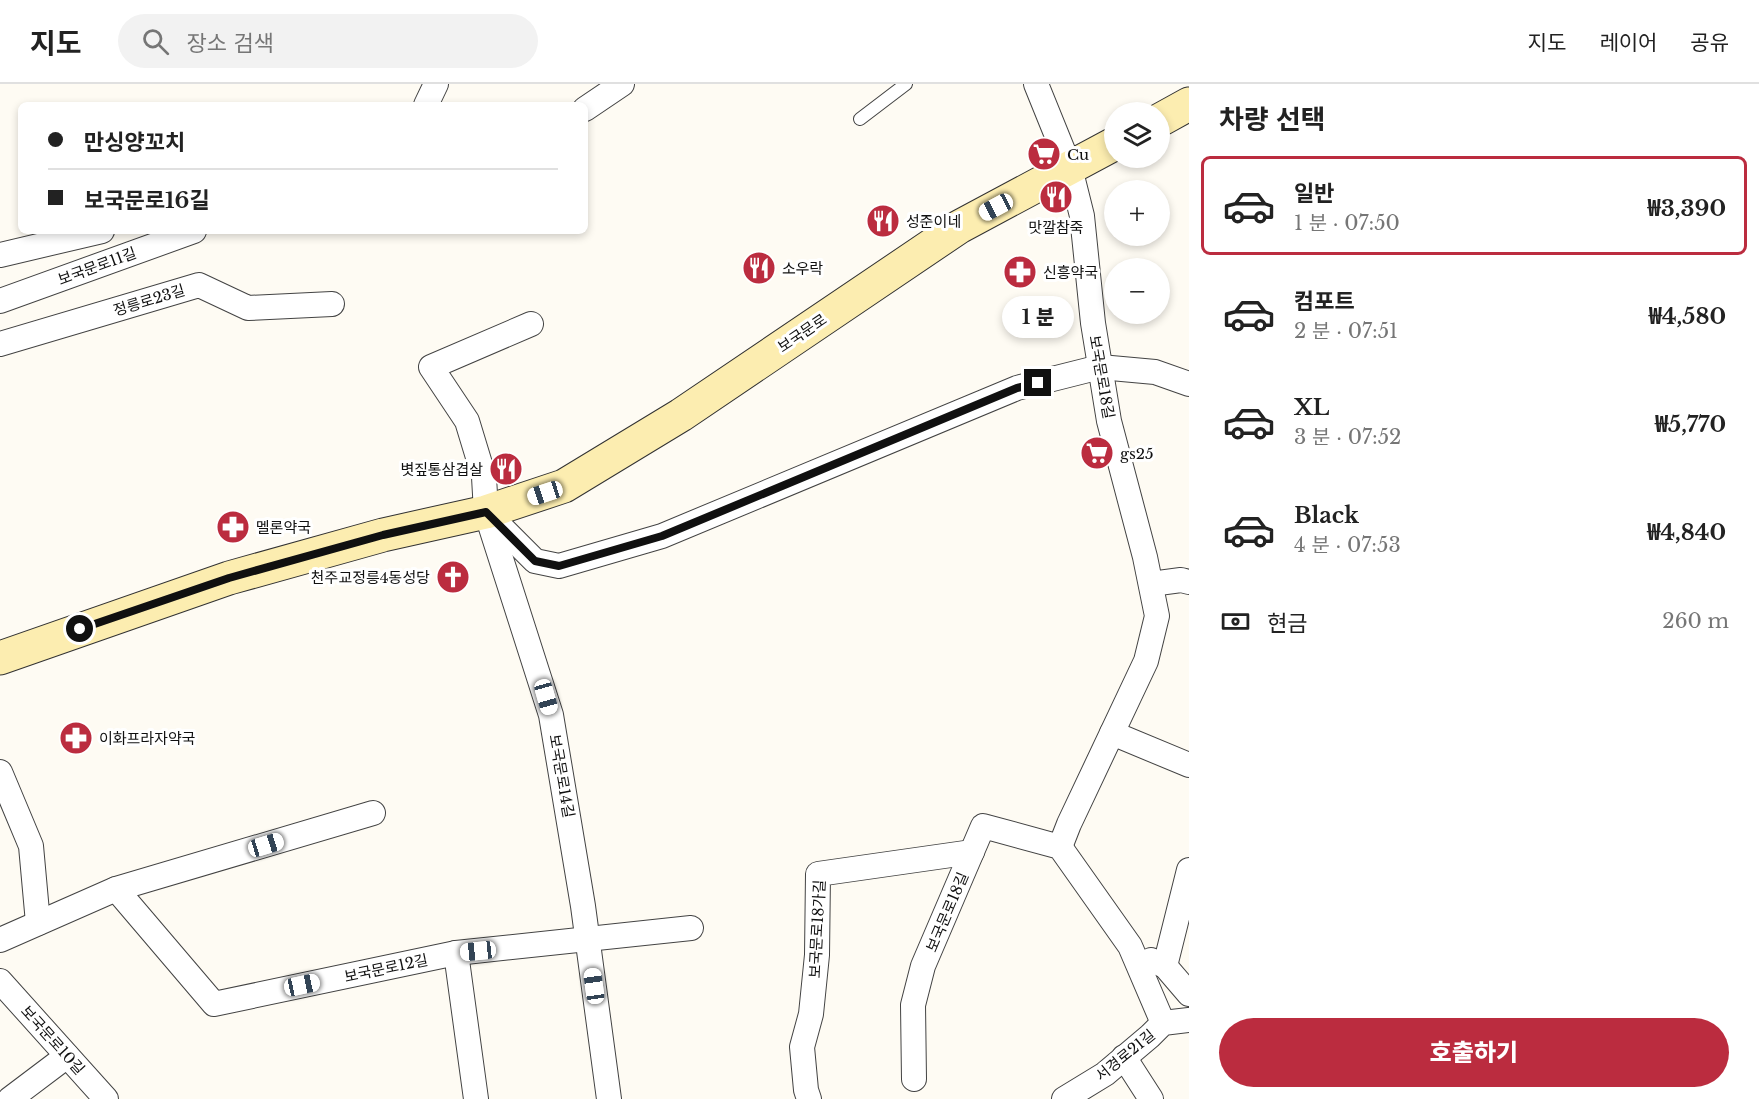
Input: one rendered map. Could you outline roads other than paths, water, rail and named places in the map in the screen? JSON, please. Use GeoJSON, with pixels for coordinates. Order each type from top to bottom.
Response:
{"type":"FeatureCollection","features":[{"type":"Feature","properties":{"kind":"main road"},"geometry":{"type":"LineString","coordinates":[[1170,114],[1189,104]]}},
{"type":"Feature","properties":{"kind":"main road","name":"보국문로"},"geometry":{"type":"LineString","coordinates":[[0,658],[229,578],[383,535],[486,512],[564,486],[691,409],[959,227],[1104,149]]}},
{"type":"Feature","properties":{"kind":"street"},"geometry":{"type":"LineString","coordinates":[[427,102],[436,84]]}},
{"type":"Feature","properties":{"kind":"street"},"geometry":{"type":"LineString","coordinates":[[588,108],[621,84]]}},
{"type":"Feature","properties":{"kind":"street","name":"보국문로18길"},"geometry":{"type":"LineString","coordinates":[[914,1079],[913,1005],[923,966],[983,826],[1060,848],[1069,824],[1146,661],[1157,616],[1145,557],[1108,421],[1093,323],[1082,216],[1070,168],[1036,84]]}},
{"type":"Feature","properties":{"kind":"street"},"geometry":{"type":"LineString","coordinates":[[0,255],[89,234]]}},
{"type":"Feature","properties":{"kind":"street","name":"보국문로11길"},"geometry":{"type":"LineString","coordinates":[[0,301],[186,234]]}},
{"type":"Feature","properties":{"kind":"street","name":"정릉로23길"},"geometry":{"type":"LineString","coordinates":[[0,344],[199,285],[248,308],[332,304]]}},
{"type":"Feature","properties":{"kind":"street"},"geometry":{"type":"LineString","coordinates":[[531,324],[431,367],[467,421],[484,477],[486,512],[535,561],[559,566],[662,536],[1017,388],[1100,367],[1155,372],[1189,384]]}},
{"type":"Feature","properties":{"kind":"street","name":"보국문로14길"},"geometry":{"type":"LineString","coordinates":[[486,512],[551,715],[567,800],[609,1099]]}},
{"type":"Feature","properties":{"kind":"street"},"geometry":{"type":"LineString","coordinates":[[1150,584],[1181,579],[1189,582]]}},
{"type":"Feature","properties":{"kind":"street"},"geometry":{"type":"LineString","coordinates":[[1112,733],[1189,765]]}},
{"type":"Feature","properties":{"kind":"street"},"geometry":{"type":"LineString","coordinates":[[0,771],[31,846],[38,923]]}},
{"type":"Feature","properties":{"kind":"street"},"geometry":{"type":"LineString","coordinates":[[0,940],[116,889],[373,813]]}},
{"type":"Feature","properties":{"kind":"street"},"geometry":{"type":"LineString","coordinates":[[1060,848],[1132,952],[1162,1023]]}},
{"type":"Feature","properties":{"kind":"street","name":"보국문로18가길"},"geometry":{"type":"LineString","coordinates":[[809,1099],[802,1047],[811,1014],[817,955],[818,874],[972,852]]}},
{"type":"Feature","properties":{"kind":"street"},"geometry":{"type":"LineString","coordinates":[[1165,966],[1189,870]]}},
{"type":"Feature","properties":{"kind":"street","name":"보국문로12길"},"geometry":{"type":"LineString","coordinates":[[116,889],[214,1004],[456,953]]}},
{"type":"Feature","properties":{"kind":"street"},"geometry":{"type":"LineString","coordinates":[[476,1099],[456,953],[691,928]]}},
{"type":"Feature","properties":{"kind":"street"},"geometry":{"type":"LineString","coordinates":[[1132,952],[1165,966],[1189,994]]}},
{"type":"Feature","properties":{"kind":"street","name":"보국문로10길"},"geometry":{"type":"LineString","coordinates":[[0,981],[106,1099]]}},
{"type":"Feature","properties":{"kind":"street","name":"서경로21길"},"geometry":{"type":"LineString","coordinates":[[1064,1099],[1105,1074],[1162,1023],[1189,1020]]}},
{"type":"Feature","properties":{"kind":"street"},"geometry":{"type":"LineString","coordinates":[[10,1099],[67,1056]]}},
{"type":"Feature","properties":{"kind":"street"},"geometry":{"type":"LineString","coordinates":[[1124,1058],[1151,1099]]}},
{"type":"Feature","properties":{"kind":"lane"},"geometry":{"type":"LineString","coordinates":[[860,119],[906,84]]}},
{"type":"Feature","properties":{"kind":"place","name":"Cu"},"geometry":{"type":"Point","coordinates":[1044,154]}},
{"type":"Feature","properties":{"kind":"place","name":"맛깔참죽"},"geometry":{"type":"Point","coordinates":[1056,197]}},
{"type":"Feature","properties":{"kind":"place","name":"성준이네"},"geometry":{"type":"Point","coordinates":[883,221]}},
{"type":"Feature","properties":{"kind":"place","name":"소우락"},"geometry":{"type":"Point","coordinates":[759,268]}},
{"type":"Feature","properties":{"kind":"place","name":"신흥약국"},"geometry":{"type":"Point","coordinates":[1020,272]}},
{"type":"Feature","properties":{"kind":"place","name":"gs25"},"geometry":{"type":"Point","coordinates":[1097,453]}},
{"type":"Feature","properties":{"kind":"place","name":"볏짚통삼겹살"},"geometry":{"type":"Point","coordinates":[506,469]}},
{"type":"Feature","properties":{"kind":"place","name":"멜론약국"},"geometry":{"type":"Point","coordinates":[233,527]}},
{"type":"Feature","properties":{"kind":"place","name":"천주교정릉4동성당"},"geometry":{"type":"Point","coordinates":[453,577]}},
{"type":"Feature","properties":{"kind":"place","name":"이화프라자약국"},"geometry":{"type":"Point","coordinates":[76,738]}}]}
